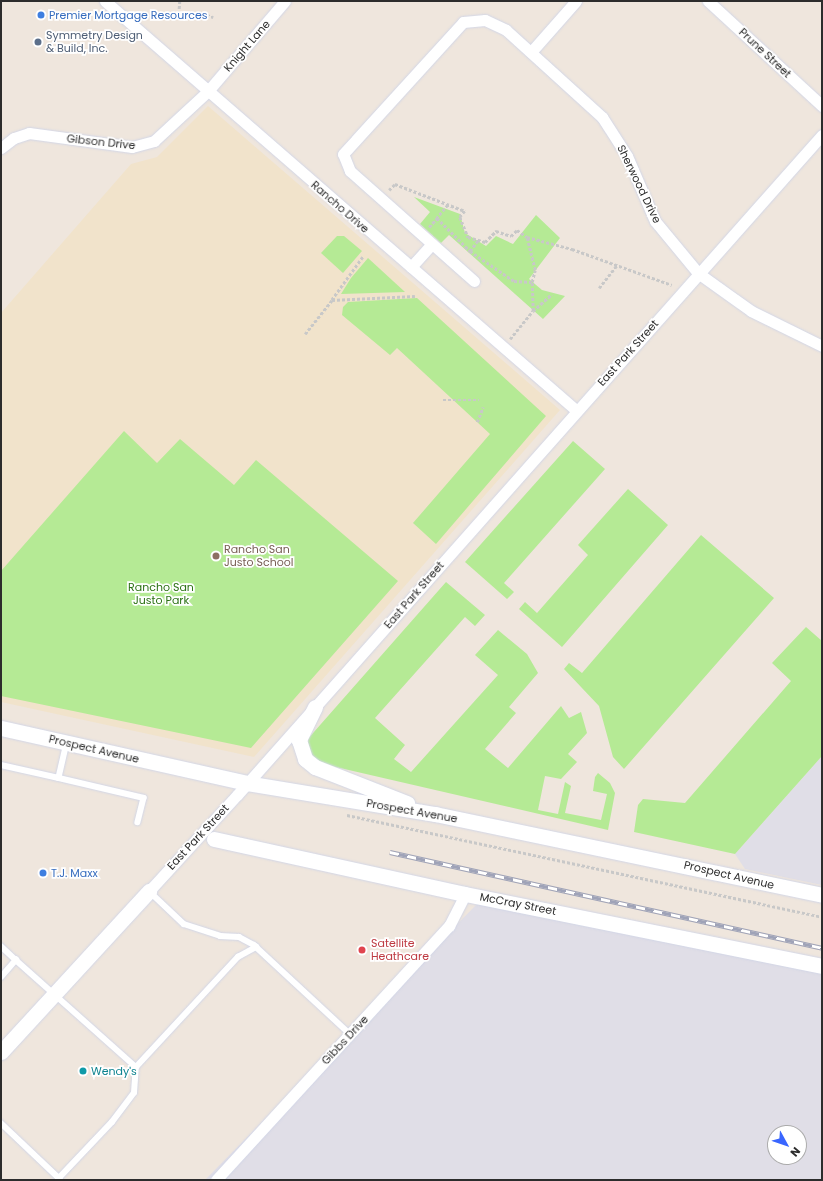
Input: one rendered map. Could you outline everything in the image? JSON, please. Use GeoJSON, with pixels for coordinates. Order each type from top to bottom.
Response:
{"type":"FeatureCollection","features":[{"type":"Feature","properties":{"kind":"street","name":"Rancho Drive"},"geometry":{"type":"LineString","coordinates":[[106,1],[577,411]]}},
{"type":"Feature","properties":{"kind":"street","name":"Knight Lane"},"geometry":{"type":"LineString","coordinates":[[208,91],[285,1]]}},
{"type":"Feature","properties":{"kind":"street"},"geometry":{"type":"LineString","coordinates":[[531,52],[576,1]]}},
{"type":"Feature","properties":{"kind":"street","name":"Prune Street"},"geometry":{"type":"LineString","coordinates":[[708,1],[822,106]]}},
{"type":"Feature","properties":{"kind":"street","name":"Sherwood Drive"},"geometry":{"type":"LineString","coordinates":[[432,244],[350,171],[343,154],[463,22],[485,20],[506,30],[606,122],[627,156],[655,221],[698,273],[751,311],[822,346]]}},
{"type":"Feature","properties":{"kind":"street","name":"Gibson Drive"},"geometry":{"type":"LineString","coordinates":[[1,148],[14,138],[29,133],[132,147],[143,146],[163,134],[208,91]]}},
{"type":"Feature","properties":{"kind":"street","name":"East Park Street"},"geometry":{"type":"LineString","coordinates":[[1,1052],[247,783],[822,135]]}},
{"type":"Feature","properties":{"kind":"street"},"geometry":{"type":"LineString","coordinates":[[411,267],[432,244],[474,281]]}},
{"type":"Feature","properties":{"kind":"street"},"geometry":{"type":"LineString","coordinates":[[315,707],[299,740],[305,760],[315,767],[435,814]]}},
{"type":"Feature","properties":{"kind":"street","name":"Prospect Avenue"},"geometry":{"type":"LineString","coordinates":[[1,728],[247,783],[435,814],[822,894]]}},
{"type":"Feature","properties":{"kind":"street","name":"McCray Street"},"geometry":{"type":"LineString","coordinates":[[214,839],[465,894],[822,966]]}},
{"type":"Feature","properties":{"kind":"street","name":"Gibbs Drive"},"geometry":{"type":"LineString","coordinates":[[216,1180],[449,926],[465,894]]}},
{"type":"Feature","properties":{"kind":"lane"},"geometry":{"type":"LineString","coordinates":[[59,778],[67,743]]}},
{"type":"Feature","properties":{"kind":"lane"},"geometry":{"type":"LineString","coordinates":[[1,765],[144,798],[138,822]]}},
{"type":"Feature","properties":{"kind":"lane"},"geometry":{"type":"LineString","coordinates":[[148,891],[184,924],[220,936],[239,937],[256,947],[350,1034]]}},
{"type":"Feature","properties":{"kind":"lane"},"geometry":{"type":"LineString","coordinates":[[1,946],[53,995],[136,1067]]}},
{"type":"Feature","properties":{"kind":"lane"},"geometry":{"type":"LineString","coordinates":[[1,1123],[60,1179],[112,1122],[134,1093],[136,1067],[238,957],[256,947]]}},
{"type":"Feature","properties":{"kind":"lane"},"geometry":{"type":"LineString","coordinates":[[1,977],[16,960]]}},
{"type":"Feature","properties":{"kind":"path"},"geometry":{"type":"LineString","coordinates":[[180,1],[179,15],[202,13],[213,17]]}},
{"type":"Feature","properties":{"kind":"path"},"geometry":{"type":"LineString","coordinates":[[385,194],[395,184],[465,211],[460,217],[468,237],[485,242],[496,231],[510,236],[517,230],[526,237],[572,249],[672,285]]}},
{"type":"Feature","properties":{"kind":"path"},"geometry":{"type":"LineString","coordinates":[[448,205],[437,218],[470,251],[514,282],[532,282]]}},
{"type":"Feature","properties":{"kind":"path"},"geometry":{"type":"LineString","coordinates":[[526,237],[535,270],[532,282],[533,311]]}},
{"type":"Feature","properties":{"kind":"path"},"geometry":{"type":"LineString","coordinates":[[470,251],[478,240]]}},
{"type":"Feature","properties":{"kind":"path"},"geometry":{"type":"LineString","coordinates":[[305,334],[363,257]]}},
{"type":"Feature","properties":{"kind":"path"},"geometry":{"type":"LineString","coordinates":[[598,288],[617,265]]}},
{"type":"Feature","properties":{"kind":"path"},"geometry":{"type":"LineString","coordinates":[[504,347],[533,311],[552,294]]}},
{"type":"Feature","properties":{"kind":"path"},"geometry":{"type":"LineString","coordinates":[[332,300],[414,296]]}},
{"type":"Feature","properties":{"kind":"path"},"geometry":{"type":"LineString","coordinates":[[443,400],[479,400]]}},
{"type":"Feature","properties":{"kind":"path"},"geometry":{"type":"LineString","coordinates":[[477,422],[483,407]]}},
{"type":"Feature","properties":{"kind":"path"},"geometry":{"type":"LineString","coordinates":[[342,814],[822,916]]}},
{"type":"Feature","properties":{"kind":"shaded area","name":"Rancho San Justo School"},"geometry":{"type":"Polygon","coordinates":[[[208,106],[560,410],[254,757],[1,702],[1,313],[131,164],[157,157],[208,106]]]}},
{"type":"Feature","properties":{"kind":"shaded area"},"geometry":{"type":"Polygon","coordinates":[[[822,756],[822,885],[745,869],[735,854],[822,756]]]}},
{"type":"Feature","properties":{"kind":"shaded area"},"geometry":{"type":"Polygon","coordinates":[[[479,902],[822,972],[822,1180],[205,1180],[479,902]]]}},
{"type":"Feature","properties":{"kind":"green space"},"geometry":{"type":"Polygon","coordinates":[[[414,197],[460,214],[465,233],[486,246],[496,236],[513,244],[536,215],[560,238],[529,279],[542,290],[565,296],[543,319],[449,235],[441,243],[420,224],[430,212],[414,197]]]}},
{"type":"Feature","properties":{"kind":"green space"},"geometry":{"type":"Polygon","coordinates":[[[337,236],[344,236],[362,251],[343,273],[321,253],[337,236]]]}},
{"type":"Feature","properties":{"kind":"green space"},"geometry":{"type":"Polygon","coordinates":[[[368,258],[405,292],[341,294],[351,278],[368,258]]]}},
{"type":"Feature","properties":{"kind":"green space"},"geometry":{"type":"Polygon","coordinates":[[[417,298],[546,416],[436,544],[413,523],[490,434],[397,348],[390,355],[342,315],[343,307],[348,302],[417,298]]]}},
{"type":"Feature","properties":{"kind":"green space","name":"Rancho San Justo Park"},"geometry":{"type":"Polygon","coordinates":[[[124,431],[157,463],[180,439],[234,485],[256,460],[398,581],[251,748],[1,696],[1,571],[124,431]]]}},
{"type":"Feature","properties":{"kind":"green space"},"geometry":{"type":"Polygon","coordinates":[[[573,441],[605,469],[504,583],[514,592],[507,599],[465,562],[573,441]]]}},
{"type":"Feature","properties":{"kind":"green space"},"geometry":{"type":"Polygon","coordinates":[[[628,489],[668,525],[562,647],[519,609],[525,602],[537,613],[588,555],[578,545],[628,489]]]}},
{"type":"Feature","properties":{"kind":"green space"},"geometry":{"type":"Polygon","coordinates":[[[701,535],[774,598],[624,769],[613,757],[599,706],[564,669],[569,663],[582,673],[701,535]]]}},
{"type":"Feature","properties":{"kind":"green space"},"geometry":{"type":"Polygon","coordinates":[[[446,582],[485,615],[475,626],[465,617],[375,718],[405,745],[394,759],[411,772],[498,675],[475,655],[498,630],[527,654],[538,673],[509,707],[516,713],[485,749],[508,768],[561,706],[569,718],[581,712],[587,733],[568,754],[577,762],[561,779],[545,776],[538,810],[558,814],[565,782],[571,786],[565,813],[601,820],[607,794],[593,791],[595,777],[598,773],[610,783],[615,793],[608,830],[314,762],[306,741],[446,582]]]}},
{"type":"Feature","properties":{"kind":"green space"},"geometry":{"type":"Polygon","coordinates":[[[806,627],[822,641],[822,756],[735,854],[634,832],[638,805],[643,799],[685,803],[791,681],[772,663],[806,627]]]}},
{"type":"Feature","properties":{"kind":"railway"},"geometry":{"type":"LineString","coordinates":[[390,852],[822,948]]}},
{"type":"Feature","properties":{"kind":"place","name":"Premier Mortgage Resources"},"geometry":{"type":"Point","coordinates":[41,15]}},
{"type":"Feature","properties":{"kind":"place","name":"Symmetry Design & Build, Inc."},"geometry":{"type":"Point","coordinates":[38,42]}},
{"type":"Feature","properties":{"kind":"place","name":"Rancho San Justo School"},"geometry":{"type":"Point","coordinates":[216,556]}},
{"type":"Feature","properties":{"kind":"place","name":"T.J. Maxx"},"geometry":{"type":"Point","coordinates":[43,873]}},
{"type":"Feature","properties":{"kind":"place","name":"Satellite Heathcare"},"geometry":{"type":"Point","coordinates":[362,950]}},
{"type":"Feature","properties":{"kind":"place","name":"Wendy's"},"geometry":{"type":"Point","coordinates":[83,1071]}}]}
